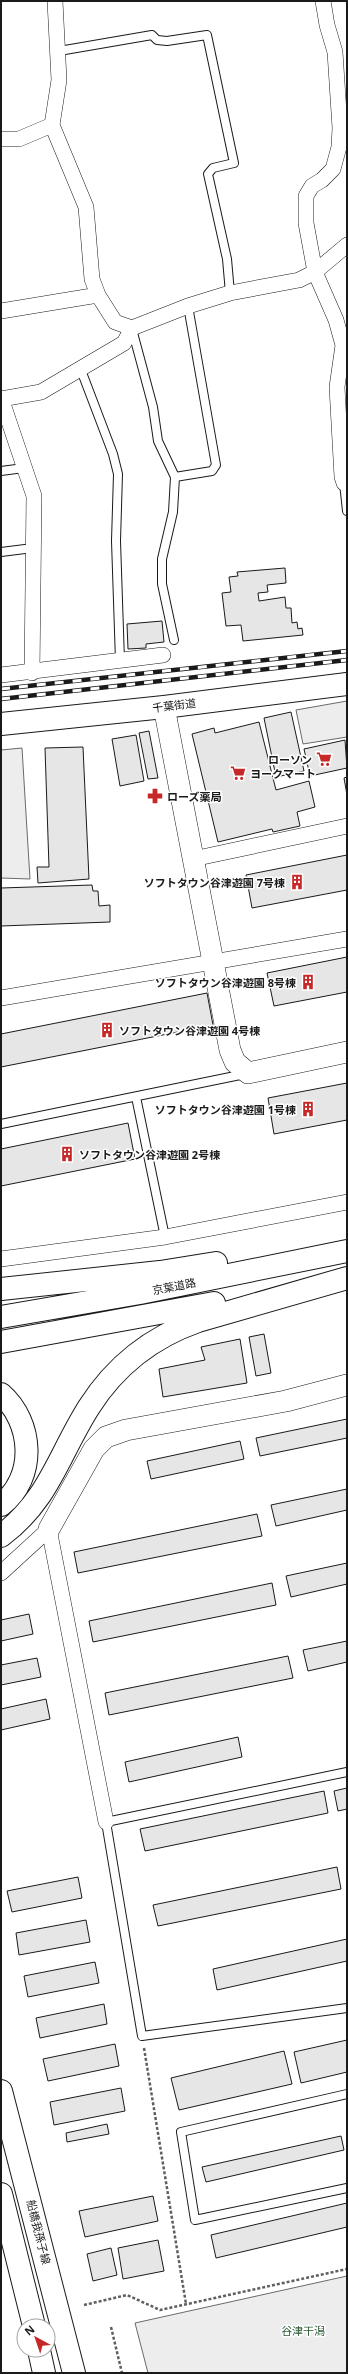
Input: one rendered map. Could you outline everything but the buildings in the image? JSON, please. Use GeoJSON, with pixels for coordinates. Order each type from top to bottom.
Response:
{"type":"FeatureCollection","features":[{"type":"Feature","properties":{"kind":"main road","name":"千葉街道"},"geometry":{"type":"LineString","coordinates":[[1,724],[164,707],[347,684]]}},
{"type":"Feature","properties":{"kind":"main road"},"geometry":{"type":"LineString","coordinates":[[1,1289],[160,1272],[347,1247]]}},
{"type":"Feature","properties":{"kind":"main road","name":"京葉道路"},"geometry":{"type":"LineString","coordinates":[[1,1317],[140,1292],[347,1251]]}},
{"type":"Feature","properties":{"kind":"main road"},"geometry":{"type":"LineString","coordinates":[[1,1342],[347,1278]]}},
{"type":"Feature","properties":{"kind":"main road"},"geometry":{"type":"LineString","coordinates":[[1,1536],[20,1522],[39,1498],[89,1408],[106,1384],[128,1361],[149,1344],[175,1329],[198,1320],[347,1278]]}},
{"type":"Feature","properties":{"kind":"main road"},"geometry":{"type":"LineString","coordinates":[[1,1394],[18,1413],[25,1430],[27,1450],[24,1469],[17,1486],[1,1506]]}},
{"type":"Feature","properties":{"kind":"main road","name":"船橋我孫子線"},"geometry":{"type":"LineString","coordinates":[[1,2091],[74,2373]]}},
{"type":"Feature","properties":{"kind":"main road"},"geometry":{"type":"LineString","coordinates":[[1,2194],[32,2318]]}},
{"type":"Feature","properties":{"kind":"main road"},"geometry":{"type":"LineString","coordinates":[[41,2358],[44,2373]]}},
{"type":"Feature","properties":{"kind":"street"},"geometry":{"type":"LineString","coordinates":[[55,1],[59,51],[59,80],[52,125],[86,207],[92,279],[98,295],[115,322],[132,328]]}},
{"type":"Feature","properties":{"kind":"street"},"geometry":{"type":"LineString","coordinates":[[323,1],[327,25],[335,52],[340,128],[339,147],[333,169],[322,180],[312,186],[306,196],[306,223],[315,272],[345,344],[337,387],[342,477],[346,483]]}},
{"type":"Feature","properties":{"kind":"street"},"geometry":{"type":"LineString","coordinates":[[1,139],[19,139],[52,125]]}},
{"type":"Feature","properties":{"kind":"street"},"geometry":{"type":"LineString","coordinates":[[32,673],[34,496],[1,399],[41,392],[81,370],[124,343],[132,328],[188,306],[230,293],[299,280],[315,272],[347,245]]}},
{"type":"Feature","properties":{"kind":"street"},"geometry":{"type":"LineString","coordinates":[[1,311],[98,295]]}},
{"type":"Feature","properties":{"kind":"street"},"geometry":{"type":"LineString","coordinates":[[1,675],[32,673],[163,655]]}},
{"type":"Feature","properties":{"kind":"street"},"geometry":{"type":"LineString","coordinates":[[164,707],[212,962],[230,1050],[234,1062],[248,1073],[347,1052]]}},
{"type":"Feature","properties":{"kind":"street"},"geometry":{"type":"LineString","coordinates":[[193,859],[347,826]]}},
{"type":"Feature","properties":{"kind":"street"},"geometry":{"type":"LineString","coordinates":[[1,998],[347,939]]}},
{"type":"Feature","properties":{"kind":"street"},"geometry":{"type":"LineString","coordinates":[[1,1259],[165,1237],[347,1202]]}},
{"type":"Feature","properties":{"kind":"street"},"geometry":{"type":"LineString","coordinates":[[1,1573],[49,1529],[94,1450],[106,1437],[126,1430],[286,1401],[347,1385]]}},
{"type":"Feature","properties":{"kind":"street"},"geometry":{"type":"LineString","coordinates":[[49,1529],[106,1822]]}},
{"type":"Feature","properties":{"kind":"lane"},"geometry":{"type":"LineString","coordinates":[[59,51],[152,35],[157,40],[167,41],[207,34],[234,163],[213,168],[208,174],[227,259],[230,293]]}},
{"type":"Feature","properties":{"kind":"lane"},"geometry":{"type":"LineString","coordinates":[[175,477],[212,471],[216,465],[188,306]]}},
{"type":"Feature","properties":{"kind":"lane"},"geometry":{"type":"LineString","coordinates":[[132,328],[153,407],[158,441],[175,477],[173,512],[162,559],[162,584],[174,640]]}},
{"type":"Feature","properties":{"kind":"lane"},"geometry":{"type":"LineString","coordinates":[[81,370],[113,454],[118,474],[116,541],[120,661]]}},
{"type":"Feature","properties":{"kind":"lane"},"geometry":{"type":"LineString","coordinates":[[1,470],[24,468]]}},
{"type":"Feature","properties":{"kind":"lane"},"geometry":{"type":"LineString","coordinates":[[346,483],[347,511]]}},
{"type":"Feature","properties":{"kind":"lane"},"geometry":{"type":"LineString","coordinates":[[1,552],[33,548]]}},
{"type":"Feature","properties":{"kind":"lane"},"geometry":{"type":"LineString","coordinates":[[1,1124],[248,1073]]}},
{"type":"Feature","properties":{"kind":"lane"},"geometry":{"type":"LineString","coordinates":[[136,1096],[165,1237]]}},
{"type":"Feature","properties":{"kind":"lane"},"geometry":{"type":"LineString","coordinates":[[347,1772],[106,1822],[142,2036],[347,2008]]}},
{"type":"Feature","properties":{"kind":"lane"},"geometry":{"type":"LineString","coordinates":[[347,2094],[181,2132],[195,2220],[347,2188]]}},
{"type":"Feature","properties":{"kind":"path"},"geometry":{"type":"LineString","coordinates":[[142,2036],[186,2304]]}},
{"type":"Feature","properties":{"kind":"path"},"geometry":{"type":"LineString","coordinates":[[84,2305],[127,2295],[160,2310],[347,2269]]}},
{"type":"Feature","properties":{"kind":"path"},"geometry":{"type":"LineString","coordinates":[[111,2327],[122,2373]]}},
{"type":"Feature","properties":{"kind":"shaded area"},"geometry":{"type":"Polygon","coordinates":[[[347,701],[347,737],[303,744],[296,710],[347,701]]]}},
{"type":"Feature","properties":{"kind":"shaded area"},"geometry":{"type":"Polygon","coordinates":[[[22,748],[30,879],[1,878],[1,750],[22,748]]]}},
{"type":"Feature","properties":{"kind":"shaded area","name":"谷津干潟"},"geometry":{"type":"Polygon","coordinates":[[[347,2276],[347,2373],[148,2373],[135,2323],[347,2276]]]}},
{"type":"Feature","properties":{"kind":"railway"},"geometry":{"type":"LineString","coordinates":[[1,689],[347,651]]}},
{"type":"Feature","properties":{"kind":"railway"},"geometry":{"type":"LineString","coordinates":[[1,699],[347,660]]}},
{"type":"Feature","properties":{"kind":"place","name":"ローソン"},"geometry":{"type":"Point","coordinates":[324,759]}},
{"type":"Feature","properties":{"kind":"place","name":"ヨークマート"},"geometry":{"type":"Point","coordinates":[238,773]}},
{"type":"Feature","properties":{"kind":"place","name":"ローズ薬局"},"geometry":{"type":"Point","coordinates":[155,796]}},
{"type":"Feature","properties":{"kind":"place","name":"ソフトタウン谷津遊園 7号棟"},"geometry":{"type":"Point","coordinates":[297,882]}},
{"type":"Feature","properties":{"kind":"place","name":"ソフトタウン谷津遊園 8号棟"},"geometry":{"type":"Point","coordinates":[308,982]}},
{"type":"Feature","properties":{"kind":"place","name":"ソフトタウン谷津遊園 4号棟"},"geometry":{"type":"Point","coordinates":[107,1030]}},
{"type":"Feature","properties":{"kind":"place","name":"ソフトタウン谷津遊園 1号棟"},"geometry":{"type":"Point","coordinates":[308,1109]}},
{"type":"Feature","properties":{"kind":"place","name":"ソフトタウン谷津遊園 2号棟"},"geometry":{"type":"Point","coordinates":[67,1154]}}]}
